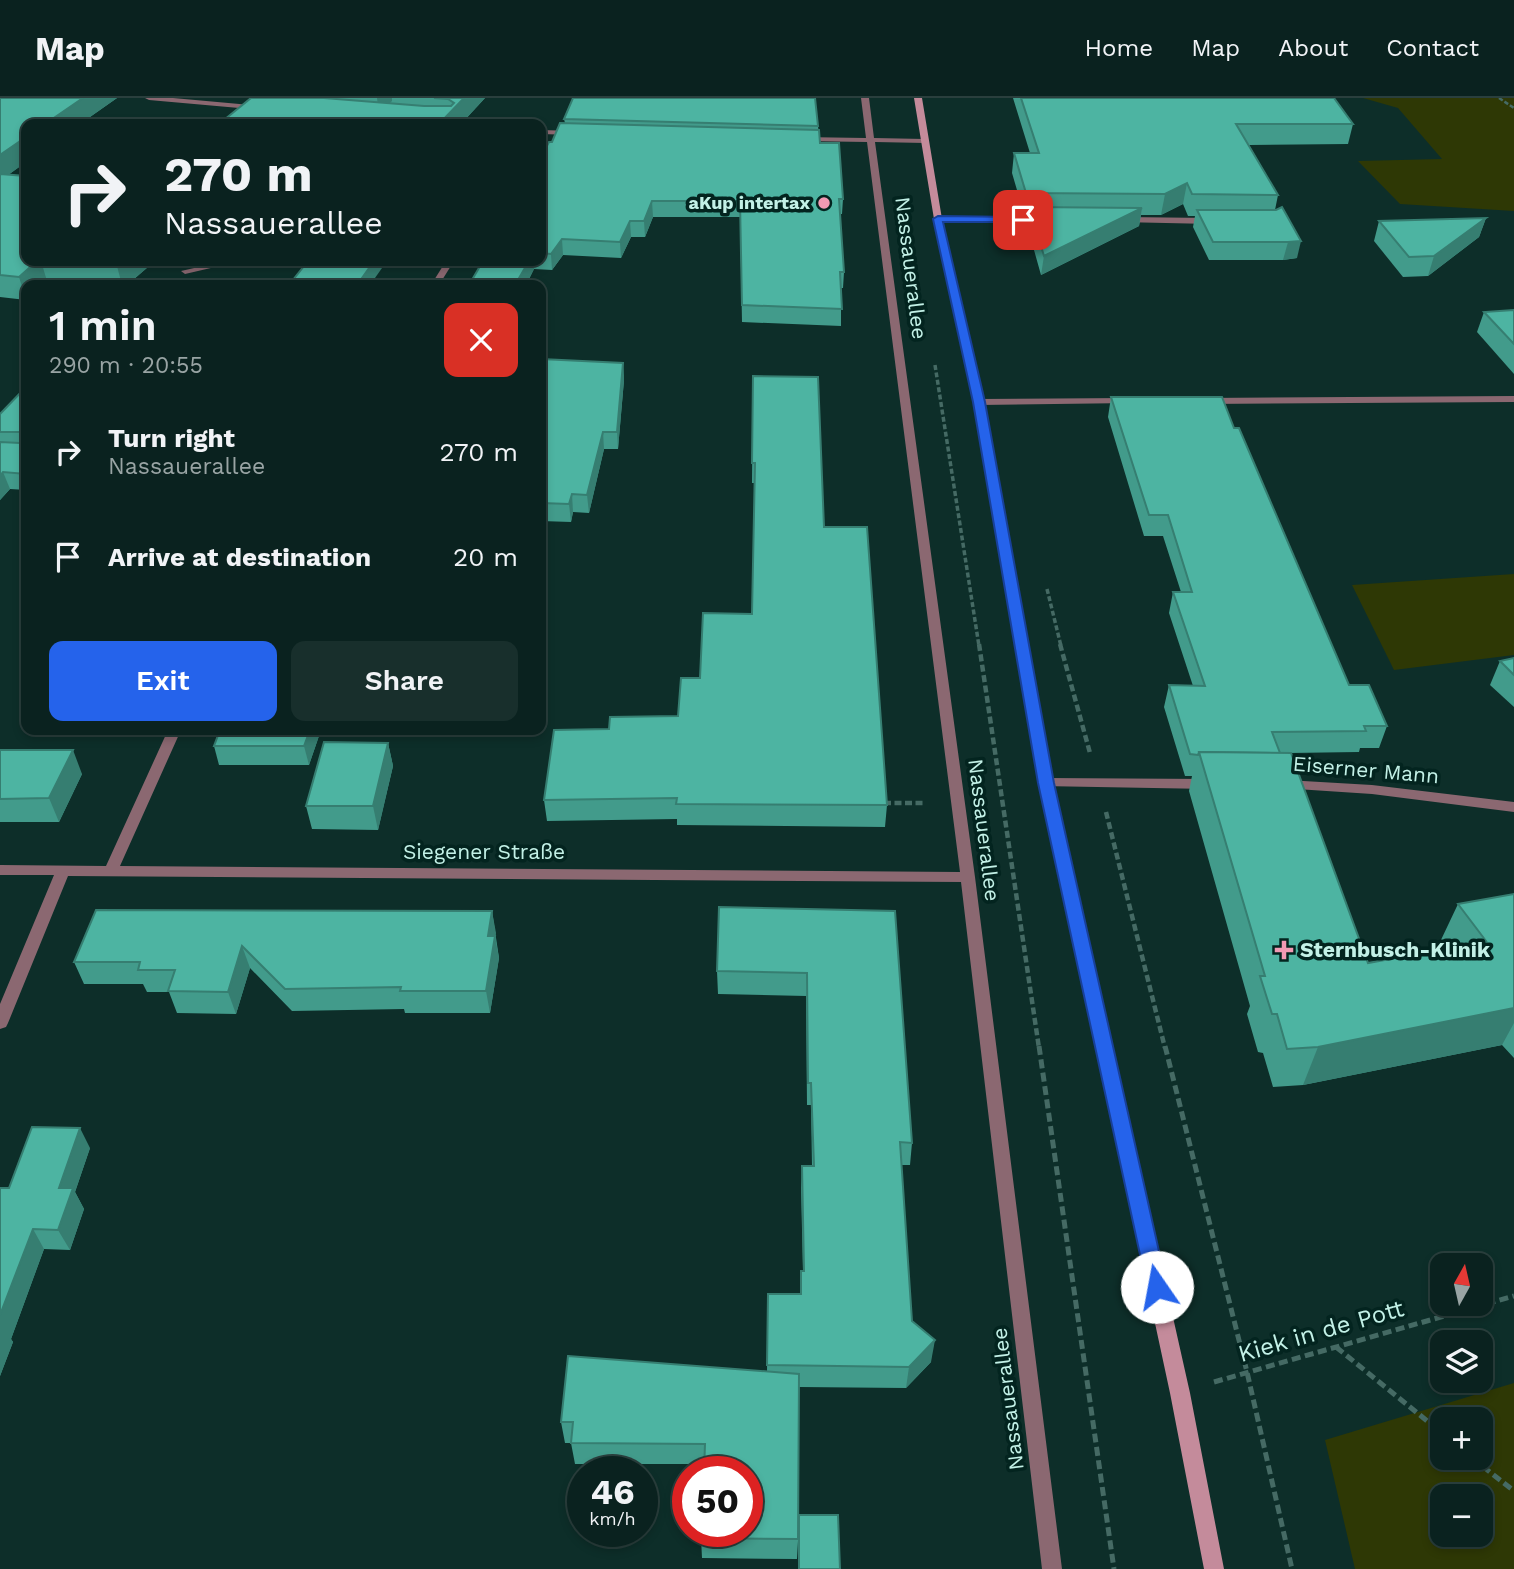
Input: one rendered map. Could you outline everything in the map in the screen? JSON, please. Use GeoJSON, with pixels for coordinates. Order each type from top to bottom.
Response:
{"type":"FeatureCollection","features":[{"type":"Feature","properties":{"kind":"main road","name":"Nassauerallee"},"geometry":{"type":"LineString","coordinates":[[918,98],[938,219],[979,402],[1046,783],[1180,1393],[1214,1569]]}},
{"type":"Feature","properties":{"kind":"street"},"geometry":{"type":"LineString","coordinates":[[149,98],[266,108]]}},
{"type":"Feature","properties":{"kind":"street","name":"Nassauerallee"},"geometry":{"type":"LineString","coordinates":[[865,98],[968,877],[1052,1569]]}},
{"type":"Feature","properties":{"kind":"street"},"geometry":{"type":"LineString","coordinates":[[243,113],[253,107]]}},
{"type":"Feature","properties":{"kind":"street"},"geometry":{"type":"LineString","coordinates":[[546,132],[580,134]]}},
{"type":"Feature","properties":{"kind":"street"},"geometry":{"type":"LineString","coordinates":[[793,139],[925,141]]}},
{"type":"Feature","properties":{"kind":"street","name":"Nassauerallee"},"geometry":{"type":"LineString","coordinates":[[938,219],[1051,220]]}},
{"type":"Feature","properties":{"kind":"street"},"geometry":{"type":"LineString","coordinates":[[1106,220],[1217,221]]}},
{"type":"Feature","properties":{"kind":"street"},"geometry":{"type":"LineString","coordinates":[[185,271],[211,266]]}},
{"type":"Feature","properties":{"kind":"street"},"geometry":{"type":"LineString","coordinates":[[1197,401],[1514,399]]}},
{"type":"Feature","properties":{"kind":"street"},"geometry":{"type":"LineString","coordinates":[[979,402],[1142,401]]}},
{"type":"Feature","properties":{"kind":"street"},"geometry":{"type":"LineString","coordinates":[[111,871],[172,735]]}},
{"type":"Feature","properties":{"kind":"street"},"geometry":{"type":"LineString","coordinates":[[1046,783],[1220,784]]}},
{"type":"Feature","properties":{"kind":"street","name":"Eiserner Mann"},"geometry":{"type":"LineString","coordinates":[[1274,785],[1328,785],[1514,807]]}},
{"type":"Feature","properties":{"kind":"street","name":"Siegener Straße"},"geometry":{"type":"LineString","coordinates":[[0,870],[968,877]]}},
{"type":"Feature","properties":{"kind":"street"},"geometry":{"type":"LineString","coordinates":[[0,1023],[63,871]]}},
{"type":"Feature","properties":{"kind":"path"},"geometry":{"type":"LineString","coordinates":[[1499,98],[1514,108]]}},
{"type":"Feature","properties":{"kind":"path"},"geometry":{"type":"LineString","coordinates":[[934,359],[1001,783],[1114,1569]]}},
{"type":"Feature","properties":{"kind":"path"},"geometry":{"type":"LineString","coordinates":[[1047,587],[1247,1372],[1292,1569]]}},
{"type":"Feature","properties":{"kind":"path"},"geometry":{"type":"LineString","coordinates":[[884,803],[958,804]]}},
{"type":"Feature","properties":{"kind":"path","name":"Kiek in de Pott"},"geometry":{"type":"LineString","coordinates":[[1180,1393],[1514,1296]]}},
{"type":"Feature","properties":{"kind":"path"},"geometry":{"type":"LineString","coordinates":[[1335,1347],[1430,1423]]}},
{"type":"Feature","properties":{"kind":"path"},"geometry":{"type":"LineString","coordinates":[[1487,1470],[1514,1491]]}},
{"type":"Feature","properties":{"kind":"green space"},"geometry":{"type":"Polygon","coordinates":[[[1363,98],[1514,98],[1514,211],[1400,204],[1358,161],[1442,159],[1398,108],[1363,98]]]}},
{"type":"Feature","properties":{"kind":"green space"},"geometry":{"type":"Polygon","coordinates":[[[1514,574],[1514,655],[1394,670],[1352,585],[1514,574]]]}},
{"type":"Feature","properties":{"kind":"green space"},"geometry":{"type":"Polygon","coordinates":[[[1514,1383],[1514,1569],[1355,1569],[1325,1440],[1430,1408],[1430,1470],[1493,1470],[1493,1407],[1434,1407],[1481,1393],[1493,1393],[1493,1389],[1514,1383]]]}},
{"type":"Feature","properties":{"kind":"building"},"geometry":{"type":"Polygon","coordinates":[[[0,98],[83,98],[52,119],[21,119],[21,140],[0,155],[0,98]]]}},
{"type":"Feature","properties":{"kind":"building"},"geometry":{"type":"Polygon","coordinates":[[[251,98],[324,98],[451,106],[454,103],[448,99],[434,98],[464,98],[444,119],[225,119],[251,98]]]}},
{"type":"Feature","properties":{"kind":"building"},"geometry":{"type":"Polygon","coordinates":[[[573,98],[815,98],[818,126],[564,119],[573,98]]]}},
{"type":"Feature","properties":{"kind":"building"},"geometry":{"type":"Polygon","coordinates":[[[1021,98],[1334,98],[1353,124],[1236,124],[1278,195],[1192,194],[1187,183],[1165,194],[1026,193],[1014,153],[1039,153],[1021,98]]]}},
{"type":"Feature","properties":{"kind":"building"},"geometry":{"type":"Polygon","coordinates":[[[560,123],[819,130],[820,143],[839,143],[843,199],[839,199],[844,272],[840,272],[842,309],[742,305],[740,201],[652,201],[644,221],[630,221],[620,242],[562,239],[551,254],[546,254],[546,148],[552,142],[560,123]]]}},
{"type":"Feature","properties":{"kind":"building"},"geometry":{"type":"Polygon","coordinates":[[[0,174],[21,176],[21,266],[31,266],[19,277],[0,275],[0,174]]]}},
{"type":"Feature","properties":{"kind":"building"},"geometry":{"type":"Polygon","coordinates":[[[1029,207],[1142,208],[1044,256],[1029,207]]]}},
{"type":"Feature","properties":{"kind":"building"},"geometry":{"type":"Polygon","coordinates":[[[1282,207],[1301,241],[1213,242],[1197,210],[1276,210],[1282,207]]]}},
{"type":"Feature","properties":{"kind":"building"},"geometry":{"type":"Polygon","coordinates":[[[1486,218],[1434,256],[1409,257],[1379,221],[1486,218]]]}},
{"type":"Feature","properties":{"kind":"building"},"geometry":{"type":"Polygon","coordinates":[[[304,266],[370,266],[361,280],[293,280],[304,266]]]}},
{"type":"Feature","properties":{"kind":"building"},"geometry":{"type":"Polygon","coordinates":[[[480,266],[526,266],[518,280],[472,280],[480,266]]]}},
{"type":"Feature","properties":{"kind":"building"},"geometry":{"type":"Polygon","coordinates":[[[1514,310],[1514,344],[1484,312],[1514,310]]]}},
{"type":"Feature","properties":{"kind":"building"},"geometry":{"type":"Polygon","coordinates":[[[546,359],[623,363],[617,432],[603,432],[587,495],[572,494],[569,504],[546,503],[546,359]]]}},
{"type":"Feature","properties":{"kind":"building"},"geometry":{"type":"Polygon","coordinates":[[[753,376],[818,377],[824,527],[867,527],[887,805],[676,804],[677,798],[544,800],[554,730],[609,729],[610,717],[678,716],[681,678],[700,678],[703,613],[752,614],[755,463],[752,463],[753,376]]]}},
{"type":"Feature","properties":{"kind":"building"},"geometry":{"type":"Polygon","coordinates":[[[21,392],[21,435],[20,432],[0,432],[0,414],[21,392]]]}},
{"type":"Feature","properties":{"kind":"building"},"geometry":{"type":"Polygon","coordinates":[[[1111,397],[1222,397],[1234,428],[1239,428],[1349,685],[1369,685],[1387,726],[1364,726],[1366,731],[1272,732],[1280,753],[1190,754],[1169,685],[1205,686],[1173,592],[1192,592],[1168,515],[1149,515],[1111,397]]]}},
{"type":"Feature","properties":{"kind":"building"},"geometry":{"type":"Polygon","coordinates":[[[0,442],[20,443],[21,474],[3,472],[0,476],[0,442]]]}},
{"type":"Feature","properties":{"kind":"building"},"geometry":{"type":"Polygon","coordinates":[[[1514,658],[1514,675],[1500,661],[1514,658]]]}},
{"type":"Feature","properties":{"kind":"building"},"geometry":{"type":"Polygon","coordinates":[[[218,735],[308,735],[304,746],[214,746],[218,735]]]}},
{"type":"Feature","properties":{"kind":"building"},"geometry":{"type":"Polygon","coordinates":[[[324,742],[388,743],[373,806],[306,806],[324,742]]]}},
{"type":"Feature","properties":{"kind":"building"},"geometry":{"type":"Polygon","coordinates":[[[0,750],[73,750],[49,798],[0,799],[0,750]]]}},
{"type":"Feature","properties":{"kind":"building","name":"Sternbusch-Klinik"},"geometry":{"type":"Polygon","coordinates":[[[1199,752],[1291,753],[1368,963],[1486,941],[1458,904],[1514,894],[1514,1008],[1318,1047],[1287,1049],[1277,1014],[1272,1014],[1260,976],[1265,976],[1199,752]]]}},
{"type":"Feature","properties":{"kind":"building"},"geometry":{"type":"Polygon","coordinates":[[[719,907],[895,911],[912,1143],[900,1142],[912,1321],[935,1340],[909,1367],[767,1365],[768,1294],[801,1294],[801,1271],[804,1271],[802,1166],[814,1166],[811,1083],[808,1083],[807,973],[717,971],[719,907]]]}},
{"type":"Feature","properties":{"kind":"building"},"geometry":{"type":"Polygon","coordinates":[[[96,910],[492,911],[488,936],[495,936],[486,991],[400,991],[401,987],[285,989],[242,946],[228,992],[168,991],[175,970],[138,970],[140,962],[74,962],[96,910]]]}},
{"type":"Feature","properties":{"kind":"building"},"geometry":{"type":"Polygon","coordinates":[[[32,1127],[80,1128],[59,1188],[73,1188],[58,1230],[33,1229],[0,1315],[0,1188],[9,1188],[32,1127]]]}},
{"type":"Feature","properties":{"kind":"building"},"geometry":{"type":"Polygon","coordinates":[[[568,1356],[799,1374],[798,1539],[763,1539],[763,1456],[705,1456],[705,1444],[571,1443],[573,1422],[561,1422],[568,1356]]]}},
{"type":"Feature","properties":{"kind":"building"},"geometry":{"type":"Polygon","coordinates":[[[799,1515],[838,1515],[840,1569],[799,1569],[799,1515]]]}},
{"type":"Feature","properties":{"kind":"place","name":"aKup intertax"},"geometry":{"type":"Point","coordinates":[824,203]}},
{"type":"Feature","properties":{"kind":"place","name":"Sternbusch-Klinik"},"geometry":{"type":"Point","coordinates":[1284,950]}},
{"type":"Feature","properties":{"kind":"route"},"geometry":{"type":"LineString","coordinates":[[1023,220],[938,219],[979,402],[1046,783],[1157,1287]]}}]}
